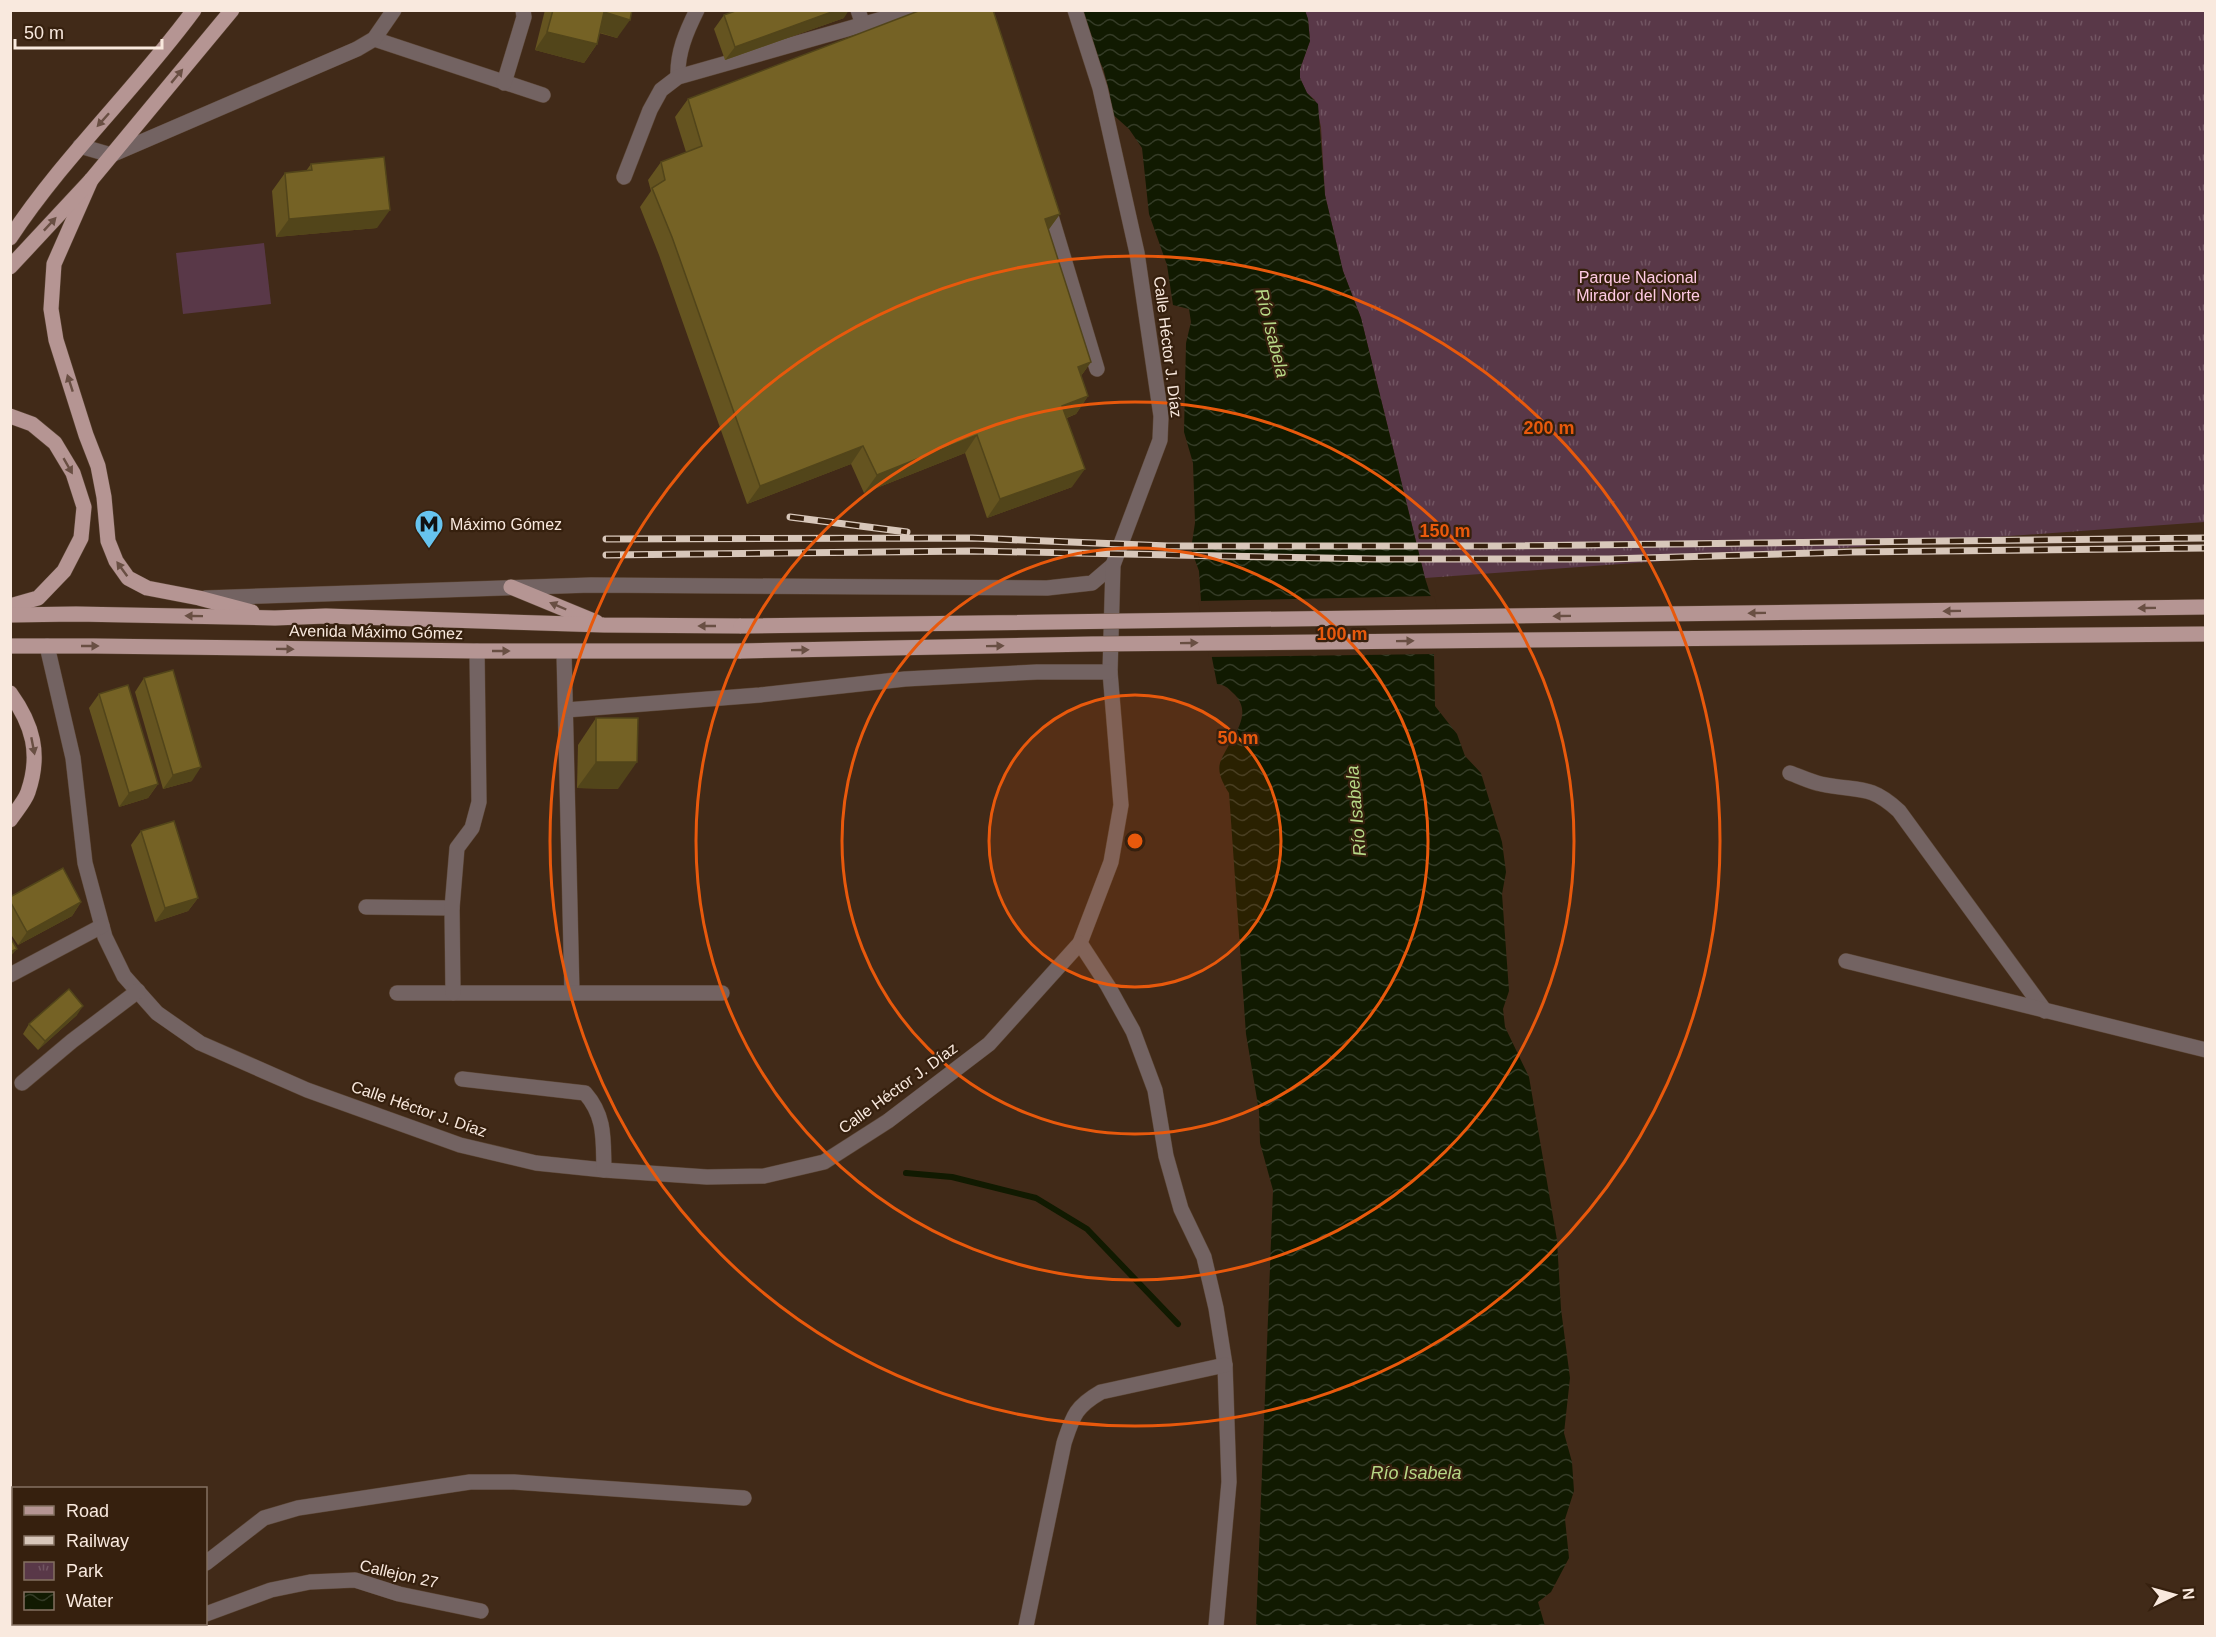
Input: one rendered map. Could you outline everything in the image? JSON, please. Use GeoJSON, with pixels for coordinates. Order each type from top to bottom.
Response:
{"type":"FeatureCollection","features":[{"type":"Feature","properties":{"kind":"main road"},"geometry":{"type":"LineString","coordinates":[[10,238],[16,226],[80,146],[194,10]]}},
{"type":"Feature","properties":{"kind":"main road"},"geometry":{"type":"LineString","coordinates":[[10,267],[91,180],[232,10]]}},
{"type":"Feature","properties":{"kind":"main road"},"geometry":{"type":"LineString","coordinates":[[91,180],[54,264],[51,309],[56,340],[98,466],[104,497],[108,541],[116,561],[128,578],[147,588],[199,598],[275,618]]}},
{"type":"Feature","properties":{"kind":"main road"},"geometry":{"type":"LineString","coordinates":[[10,416],[32,424],[55,443],[72,473],[84,507],[81,538],[64,571],[38,598],[10,606]]}},
{"type":"Feature","properties":{"kind":"main road"},"geometry":{"type":"LineString","coordinates":[[511,587],[604,626]]}},
{"type":"Feature","properties":{"kind":"main road","name":"Avenida Máximo Gómez"},"geometry":{"type":"LineString","coordinates":[[10,615],[275,618],[326,616],[604,626],[741,626],[2205,607]]}},
{"type":"Feature","properties":{"kind":"main road","name":"Avenida Máximo Gómez"},"geometry":{"type":"LineString","coordinates":[[10,646],[564,652],[1116,644],[2205,634]]}},
{"type":"Feature","properties":{"kind":"main road"},"geometry":{"type":"LineString","coordinates":[[10,693],[26,715],[36,753],[28,793],[10,820]]}},
{"type":"Feature","properties":{"kind":"street"},"geometry":{"type":"LineString","coordinates":[[80,146],[111,156],[357,49],[374,39],[394,10]]}},
{"type":"Feature","properties":{"kind":"street"},"geometry":{"type":"LineString","coordinates":[[504,83],[524,17],[523,10]]}},
{"type":"Feature","properties":{"kind":"street"},"geometry":{"type":"LineString","coordinates":[[678,77],[677,64],[684,34],[697,10]]}},
{"type":"Feature","properties":{"kind":"street"},"geometry":{"type":"LineString","coordinates":[[624,177],[650,110],[661,90],[678,77],[860,18],[914,10]]}},
{"type":"Feature","properties":{"kind":"street","name":"Calle Héctor J. Díaz"},"geometry":{"type":"LineString","coordinates":[[47,646],[73,758],[86,862],[105,937],[124,976],[157,1013],[200,1043],[307,1090],[460,1145],[536,1163],[707,1177],[764,1176],[824,1162],[888,1122],[989,1044],[1080,943],[1111,862],[1121,806],[1110,672],[1113,566],[1160,440],[1161,416],[1137,253],[1100,88],[1075,10]]}},
{"type":"Feature","properties":{"kind":"street"},"geometry":{"type":"LineString","coordinates":[[374,39],[543,95]]}},
{"type":"Feature","properties":{"kind":"street"},"geometry":{"type":"LineString","coordinates":[[1046,196],[1097,369]]}},
{"type":"Feature","properties":{"kind":"street"},"geometry":{"type":"LineString","coordinates":[[199,598],[591,585],[1047,588],[1092,583],[1113,566]]}},
{"type":"Feature","properties":{"kind":"street"},"geometry":{"type":"LineString","coordinates":[[453,993],[452,908],[457,848],[472,828],[479,802],[477,651]]}},
{"type":"Feature","properties":{"kind":"street"},"geometry":{"type":"LineString","coordinates":[[564,652],[572,993]]}},
{"type":"Feature","properties":{"kind":"street"},"geometry":{"type":"LineString","coordinates":[[566,710],[760,695],[906,680],[1036,672],[1110,672]]}},
{"type":"Feature","properties":{"kind":"street"},"geometry":{"type":"LineString","coordinates":[[1790,773],[1818,784],[1865,789],[1884,796],[1899,811],[2045,1011]]}},
{"type":"Feature","properties":{"kind":"street"},"geometry":{"type":"LineString","coordinates":[[366,907],[452,908]]}},
{"type":"Feature","properties":{"kind":"street"},"geometry":{"type":"LineString","coordinates":[[10,975],[102,926]]}},
{"type":"Feature","properties":{"kind":"street"},"geometry":{"type":"LineString","coordinates":[[1080,943],[1133,1030],[1155,1090],[1166,1155],[1181,1209],[1204,1257],[1216,1308],[1225,1365],[1229,1482],[1216,1626]]}},
{"type":"Feature","properties":{"kind":"street"},"geometry":{"type":"LineString","coordinates":[[1846,961],[2205,1050]]}},
{"type":"Feature","properties":{"kind":"street"},"geometry":{"type":"LineString","coordinates":[[22,1083],[72,1041],[138,991]]}},
{"type":"Feature","properties":{"kind":"street"},"geometry":{"type":"LineString","coordinates":[[397,993],[722,993]]}},
{"type":"Feature","properties":{"kind":"street"},"geometry":{"type":"LineString","coordinates":[[462,1079],[585,1093],[595,1104],[602,1122],[604,1170]]}},
{"type":"Feature","properties":{"kind":"street"},"geometry":{"type":"LineString","coordinates":[[1026,1626],[1064,1443],[1073,1417],[1084,1402],[1101,1392],[1225,1365]]}},
{"type":"Feature","properties":{"kind":"street"},"geometry":{"type":"LineString","coordinates":[[207,1562],[264,1518],[298,1508],[470,1482],[536,1483],[744,1498]]}},
{"type":"Feature","properties":{"kind":"street","name":"Callejon 27"},"geometry":{"type":"LineString","coordinates":[[207,1614],[271,1590],[310,1582],[355,1580],[399,1594],[481,1611]]}},
{"type":"Feature","properties":{"kind":"green space","name":"Parque Nacional Mirador del Norte"},"geometry":{"type":"Polygon","coordinates":[[[1305,11],[2205,11],[2205,522],[1425,578],[1361,318],[1343,271],[1325,195],[1321,127],[1315,100],[1307,93],[1300,78],[1300,69],[1310,41],[1305,11]]]}},
{"type":"Feature","properties":{"kind":"green space"},"geometry":{"type":"Polygon","coordinates":[[[264,243],[271,304],[183,314],[176,253],[264,243]]]}},
{"type":"Feature","properties":{"kind":"water","name":"Río Isabela"},"geometry":{"type":"Polygon","coordinates":[[[1305,10],[1310,41],[1300,69],[1300,78],[1307,93],[1318,104],[1325,195],[1343,271],[1361,318],[1433,603],[1435,706],[1457,734],[1465,756],[1481,773],[1502,842],[1506,872],[1502,894],[1509,991],[1503,1009],[1505,1027],[1529,1077],[1557,1240],[1561,1309],[1570,1378],[1564,1433],[1572,1462],[1574,1491],[1565,1519],[1569,1558],[1551,1592],[1538,1602],[1545,1626],[1256,1626],[1273,1190],[1260,1143],[1259,1111],[1246,1034],[1229,793],[1219,771],[1220,763],[1242,719],[1242,710],[1240,701],[1233,693],[1217,684],[1201,601],[1199,571],[1191,549],[1195,523],[1193,463],[1184,432],[1186,343],[1191,322],[1189,309],[1173,305],[1167,265],[1149,214],[1142,148],[1129,129],[1110,112],[1110,94],[1103,68],[1089,42],[1083,11],[1305,10]]]}},
{"type":"Feature","properties":{"kind":"pier"},"geometry":{"type":"Polygon","coordinates":[[[1434,596],[1437,654],[1209,657],[1198,601],[1434,596]]]}},
{"type":"Feature","properties":{"kind":"building"},"geometry":{"type":"Polygon","coordinates":[[[553,10],[632,10],[630,20],[604,12],[597,44],[547,32],[553,10]]]}},
{"type":"Feature","properties":{"kind":"building"},"geometry":{"type":"Polygon","coordinates":[[[738,10],[837,10],[735,47],[724,15],[738,10]]]}},
{"type":"Feature","properties":{"kind":"building"},"geometry":{"type":"Polygon","coordinates":[[[921,10],[993,10],[1060,214],[1045,219],[1091,362],[1078,367],[1088,396],[1062,406],[1085,469],[1000,499],[977,435],[877,475],[863,446],[760,486],[672,237],[652,188],[665,180],[661,162],[702,146],[688,99],[921,10]]]}},
{"type":"Feature","properties":{"kind":"building"},"geometry":{"type":"Polygon","coordinates":[[[384,157],[390,210],[289,219],[285,173],[312,170],[311,164],[384,157]]]}},
{"type":"Feature","properties":{"kind":"building"},"geometry":{"type":"Polygon","coordinates":[[[173,670],[201,767],[173,775],[144,678],[173,670]]]}},
{"type":"Feature","properties":{"kind":"building"},"geometry":{"type":"Polygon","coordinates":[[[128,685],[158,784],[129,793],[99,694],[128,685]]]}},
{"type":"Feature","properties":{"kind":"building"},"geometry":{"type":"Polygon","coordinates":[[[596,718],[638,718],[637,762],[596,762],[596,718]]]}},
{"type":"Feature","properties":{"kind":"building"},"geometry":{"type":"Polygon","coordinates":[[[174,821],[198,898],[165,908],[141,831],[174,821]]]}},
{"type":"Feature","properties":{"kind":"building"},"geometry":{"type":"Polygon","coordinates":[[[63,868],[81,902],[27,932],[10,897],[63,868]]]}},
{"type":"Feature","properties":{"kind":"building"},"geometry":{"type":"Polygon","coordinates":[[[10,937],[17,949],[10,952],[10,937]]]}},
{"type":"Feature","properties":{"kind":"building"},"geometry":{"type":"Polygon","coordinates":[[[69,989],[83,1006],[45,1041],[29,1024],[69,989]]]}},
{"type":"Feature","properties":{"kind":"waterway"},"geometry":{"type":"LineString","coordinates":[[906,1173],[952,1177],[1036,1198],[1087,1229],[1178,1324]]}},
{"type":"Feature","properties":{"kind":"railway"},"geometry":{"type":"LineString","coordinates":[[790,517],[907,532]]}},
{"type":"Feature","properties":{"kind":"railway"},"geometry":{"type":"LineString","coordinates":[[606,539],[972,538],[1168,546],[1495,546],[2206,538]]}},
{"type":"Feature","properties":{"kind":"railway"},"geometry":{"type":"LineString","coordinates":[[606,555],[973,551],[1374,559],[1609,559],[1851,552],[2206,548]]}},
{"type":"Feature","properties":{"kind":"place","name":"Máximo Gómez"},"geometry":{"type":"Point","coordinates":[429,550]}}]}
